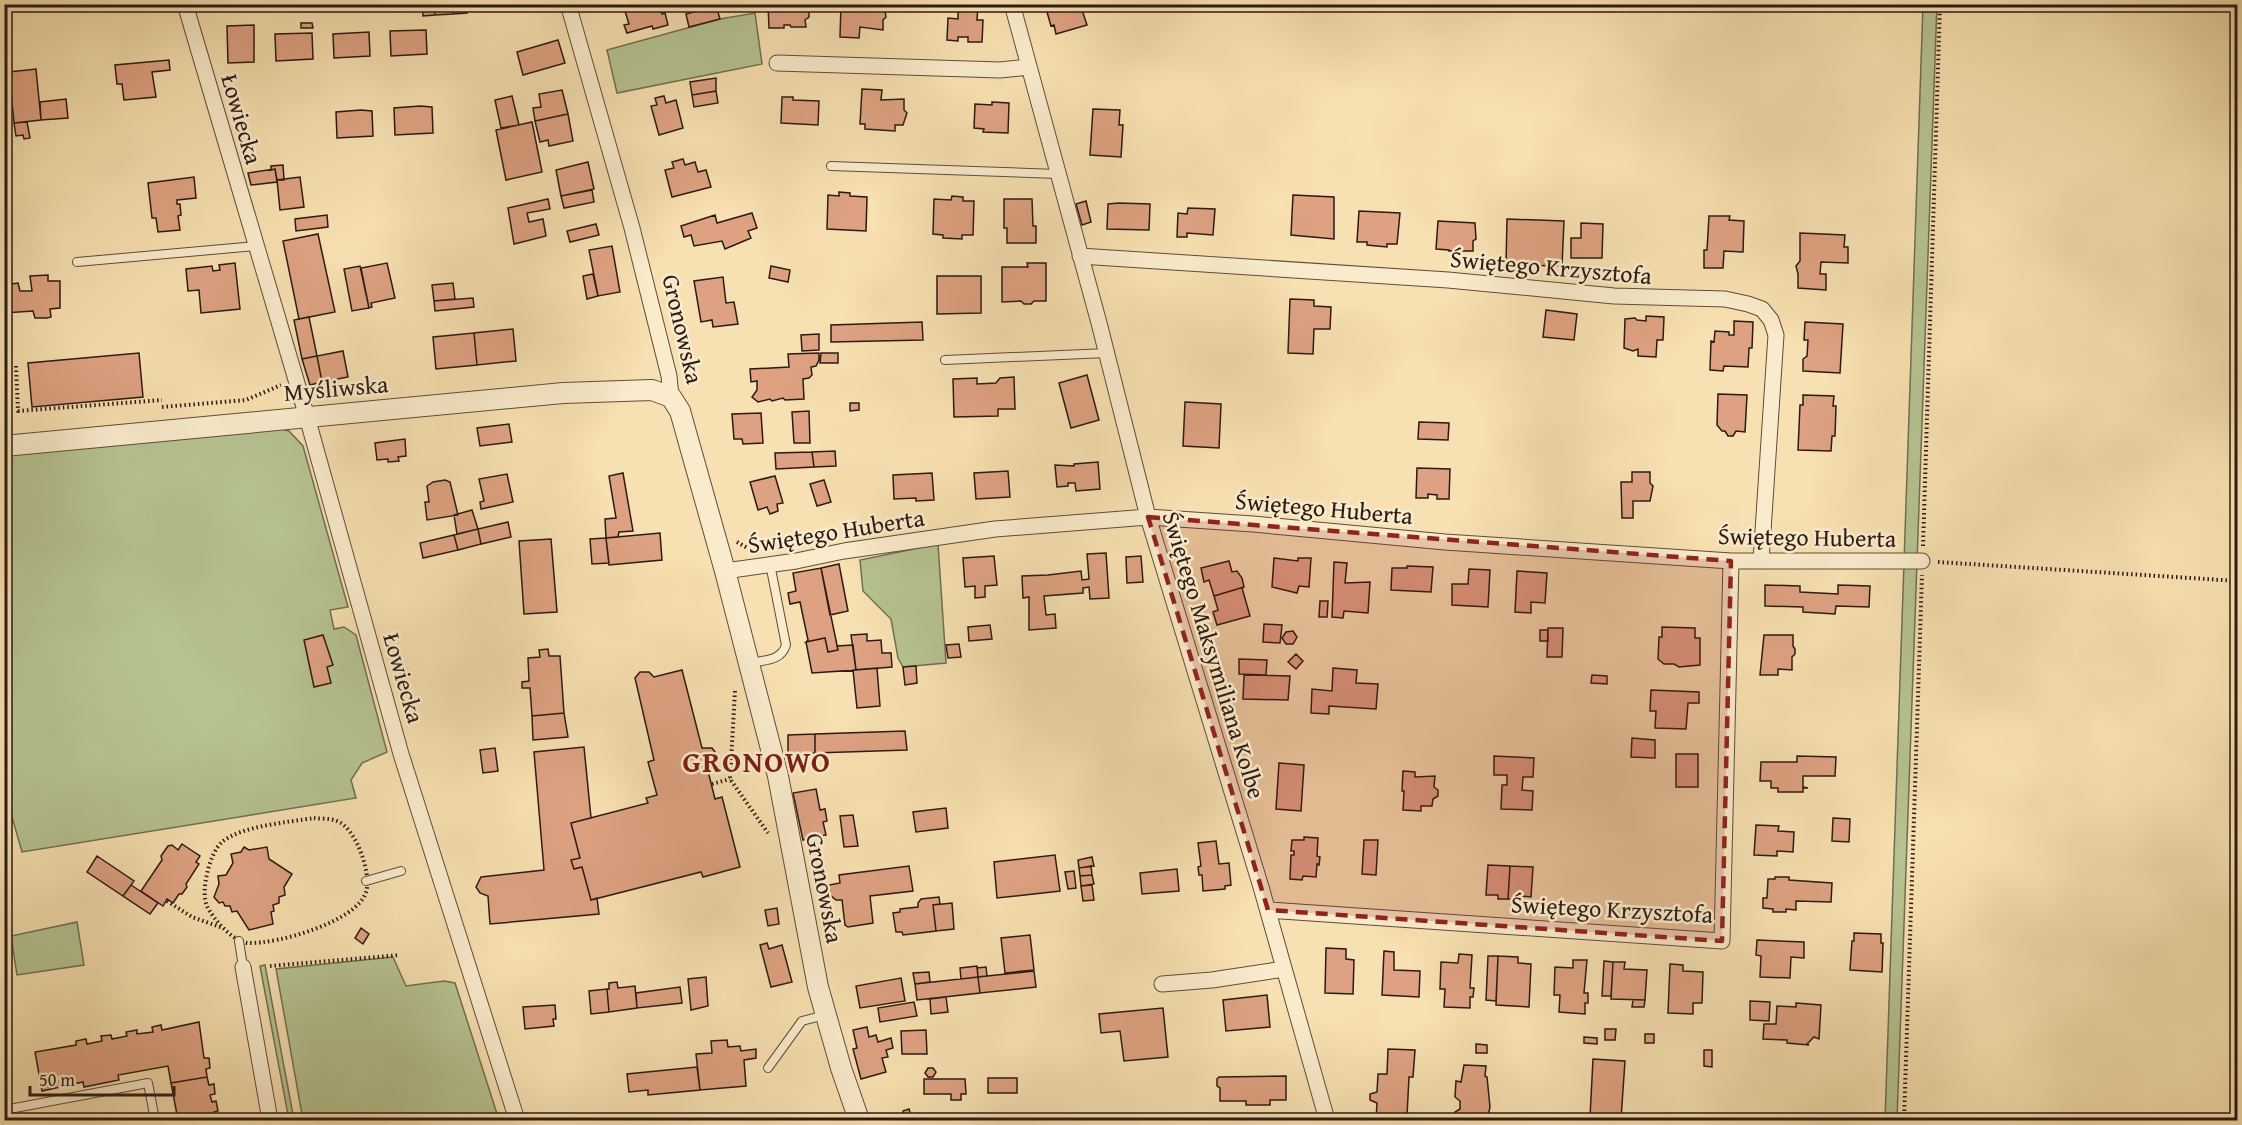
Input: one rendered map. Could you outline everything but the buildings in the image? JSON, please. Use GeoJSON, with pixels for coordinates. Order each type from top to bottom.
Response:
{"type":"FeatureCollection","features":[{"type":"Feature","properties":{"kind":"street","name":"Łowiecka"},"geometry":{"type":"LineString","coordinates":[[185,4],[307,417],[401,754],[517,1120]]}},
{"type":"Feature","properties":{"kind":"street","name":"Gronowska"},"geometry":{"type":"LineString","coordinates":[[568,4],[632,228],[669,375],[671,397],[680,411],[749,663],[778,776],[818,987],[841,1068],[859,1120]]}},
{"type":"Feature","properties":{"kind":"street","name":"Świętego Maksymiliana Kolbe"},"geometry":{"type":"LineString","coordinates":[[1012,4],[1107,353],[1148,517],[1268,910],[1327,1120]]}},
{"type":"Feature","properties":{"kind":"street"},"geometry":{"type":"LineString","coordinates":[[777,63],[1000,70],[1029,67]]}},
{"type":"Feature","properties":{"kind":"street","name":"Świętego Krzysztofa"},"geometry":{"type":"LineString","coordinates":[[1080,256],[1436,279],[1614,296],[1725,299],[1762,309],[1771,320],[1776,335],[1761,561]]}},
{"type":"Feature","properties":{"kind":"street","name":"Myśliwska"},"geometry":{"type":"LineString","coordinates":[[4,446],[563,393],[652,390],[671,397]]}},
{"type":"Feature","properties":{"kind":"street","name":"Świętego Huberta"},"geometry":{"type":"LineString","coordinates":[[725,571],[995,529],[1148,517],[1445,542],[1731,561],[1923,561]]}},
{"type":"Feature","properties":{"kind":"street","name":"Świętego Krzysztofa"},"geometry":{"type":"LineString","coordinates":[[1268,910],[1722,941],[1731,561]]}},
{"type":"Feature","properties":{"kind":"street"},"geometry":{"type":"LineString","coordinates":[[243,967],[270,1120]]}},
{"type":"Feature","properties":{"kind":"street"},"geometry":{"type":"LineString","coordinates":[[1162,984],[1212,980],[1284,969]]}},
{"type":"Feature","properties":{"kind":"lane"},"geometry":{"type":"LineString","coordinates":[[831,166],[1058,174]]}},
{"type":"Feature","properties":{"kind":"lane"},"geometry":{"type":"LineString","coordinates":[[77,262],[256,246]]}},
{"type":"Feature","properties":{"kind":"lane"},"geometry":{"type":"LineString","coordinates":[[945,360],[1107,353]]}},
{"type":"Feature","properties":{"kind":"lane"},"geometry":{"type":"LineString","coordinates":[[749,663],[777,658],[786,645],[770,564]]}},
{"type":"Feature","properties":{"kind":"lane"},"geometry":{"type":"LineString","coordinates":[[366,881],[401,871]]}},
{"type":"Feature","properties":{"kind":"lane"},"geometry":{"type":"LineString","coordinates":[[239,941],[243,967]]}},
{"type":"Feature","properties":{"kind":"lane"},"geometry":{"type":"LineString","coordinates":[[768,1068],[802,1021],[826,1014]]}},
{"type":"Feature","properties":{"kind":"lane"},"geometry":{"type":"LineString","coordinates":[[4,1110],[148,1083],[155,1120]]}},
{"type":"Feature","properties":{"kind":"path"},"geometry":{"type":"LineString","coordinates":[[16,366],[18,411],[162,400]]}},
{"type":"Feature","properties":{"kind":"path"},"geometry":{"type":"LineString","coordinates":[[162,407],[246,400],[280,385],[296,381]]}},
{"type":"Feature","properties":{"kind":"path"},"geometry":{"type":"LineString","coordinates":[[1923,561],[2238,580]]}},
{"type":"Feature","properties":{"kind":"path"},"geometry":{"type":"LineString","coordinates":[[735,684],[730,779],[770,834]]}},
{"type":"Feature","properties":{"kind":"path"},"geometry":{"type":"LineString","coordinates":[[712,784],[730,779]]}},
{"type":"Feature","properties":{"kind":"path"},"geometry":{"type":"LineString","coordinates":[[314,818],[337,821],[346,826],[357,840],[365,868],[366,893],[356,906],[329,925],[272,942],[245,943],[224,929],[206,905],[204,887],[216,848],[223,841],[250,829],[314,818]]}},
{"type":"Feature","properties":{"kind":"path"},"geometry":{"type":"LineString","coordinates":[[167,901],[192,917],[224,929]]}},
{"type":"Feature","properties":{"kind":"path"},"geometry":{"type":"LineString","coordinates":[[270,966],[399,955]]}},
{"type":"Feature","properties":{"kind":"highlighted area"},"geometry":{"type":"Polygon","coordinates":[[[1148,517],[1731,561],[1722,941],[1268,910],[1148,517]]]}},
{"type":"Feature","properties":{"kind":"green space"},"geometry":{"type":"Polygon","coordinates":[[[1937,4],[1897,1120],[1885,1120],[1923,5],[1937,4]]]}},
{"type":"Feature","properties":{"kind":"green space"},"geometry":{"type":"Polygon","coordinates":[[[755,13],[762,64],[617,93],[607,50],[720,19],[755,13]]]}},
{"type":"Feature","properties":{"kind":"green space"},"geometry":{"type":"Polygon","coordinates":[[[274,427],[289,431],[303,446],[348,607],[330,610],[334,629],[344,627],[356,635],[387,752],[362,763],[351,780],[356,798],[22,852],[4,789],[4,455],[274,427]]]}},
{"type":"Feature","properties":{"kind":"green space"},"geometry":{"type":"Polygon","coordinates":[[[938,544],[946,663],[903,667],[898,658],[891,619],[863,591],[860,560],[938,544]]]}},
{"type":"Feature","properties":{"kind":"green space"},"geometry":{"type":"Polygon","coordinates":[[[77,922],[84,965],[17,975],[11,936],[77,922]]]}},
{"type":"Feature","properties":{"kind":"green space"},"geometry":{"type":"Polygon","coordinates":[[[393,957],[406,986],[444,981],[455,983],[499,1120],[303,1120],[276,969],[393,957]]]}},
{"type":"Feature","properties":{"kind":"green space"},"geometry":{"type":"Polygon","coordinates":[[[265,965],[294,1120],[289,1120],[260,966],[265,965]]]}},
{"type":"Feature","properties":{"kind":"district","name":"GRONOWO"},"geometry":{"type":"Point","coordinates":[757,761]}}]}
